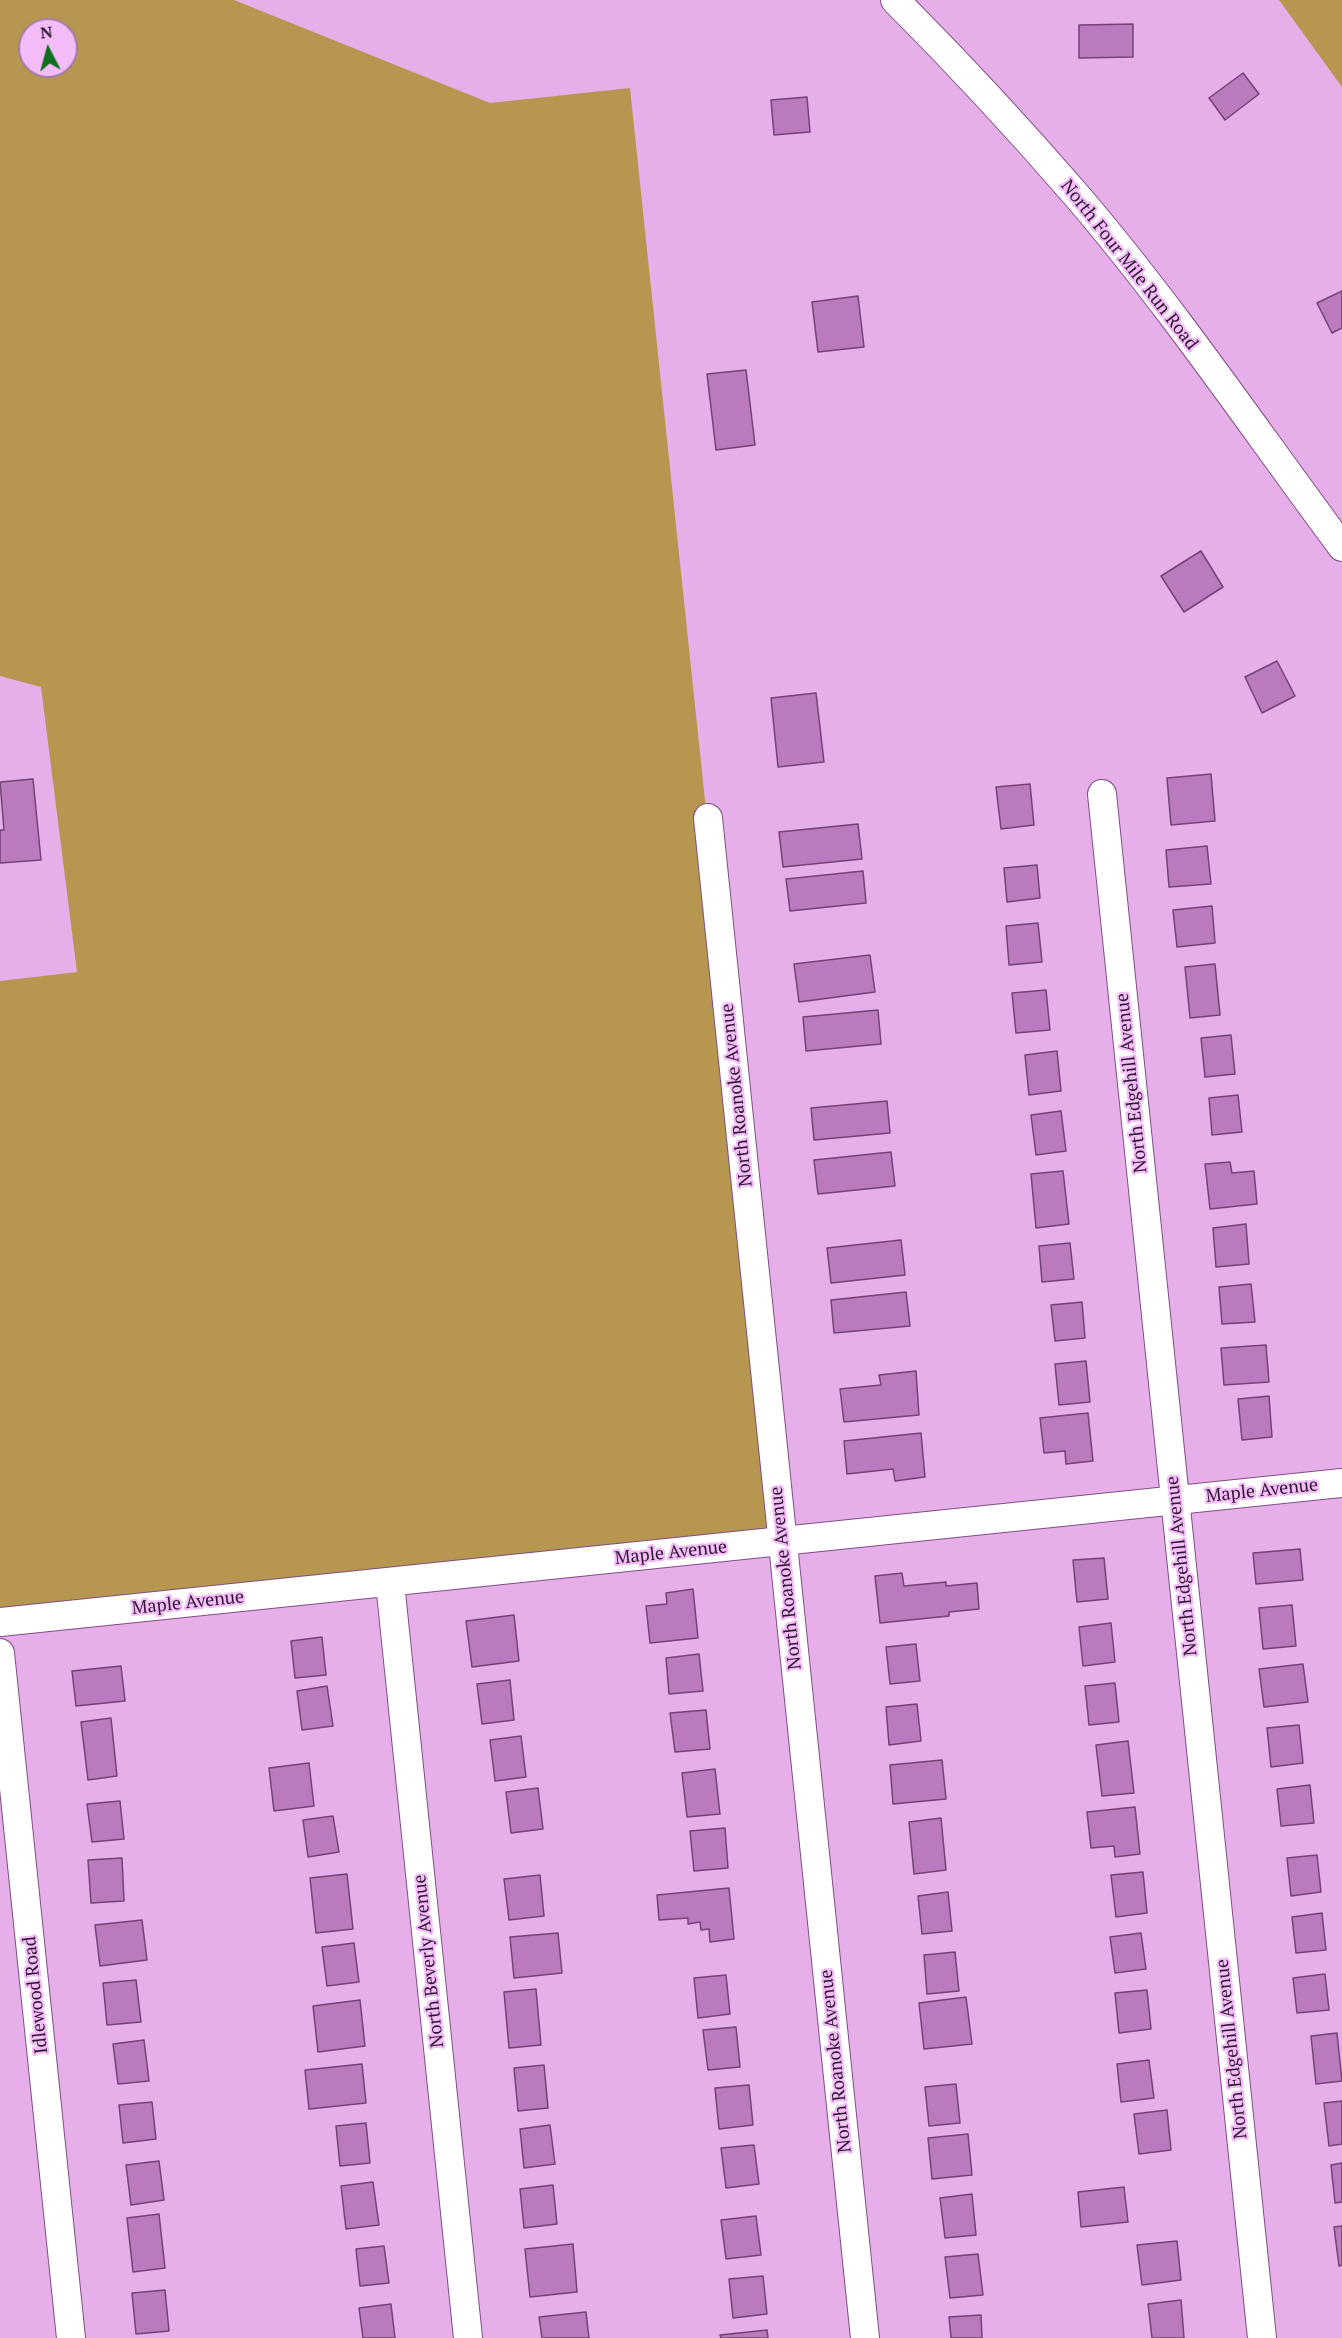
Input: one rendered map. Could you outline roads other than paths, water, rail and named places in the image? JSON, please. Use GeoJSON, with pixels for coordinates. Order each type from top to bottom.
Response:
{"type":"FeatureCollection","features":[{"type":"Feature","properties":{"kind":"street","name":"North Four Mile Run Road"},"geometry":{"type":"LineString","coordinates":[[895,0],[945,50],[1077,196],[1149,286],[1342,547]]}},
{"type":"Feature","properties":{"kind":"street","name":"North Edgehill Avenue"},"geometry":{"type":"LineString","coordinates":[[1102,794],[1262,2338]]}},
{"type":"Feature","properties":{"kind":"street","name":"North Roanoke Avenue"},"geometry":{"type":"LineString","coordinates":[[708,818],[865,2338]]}},
{"type":"Feature","properties":{"kind":"street","name":"Maple Avenue"},"geometry":{"type":"LineString","coordinates":[[0,1622],[1342,1483]]}},
{"type":"Feature","properties":{"kind":"street","name":"North Beverly Avenue"},"geometry":{"type":"LineString","coordinates":[[390,1583],[468,2338]]}},
{"type":"Feature","properties":{"kind":"street","name":"Idlewood Road"},"geometry":{"type":"LineString","coordinates":[[0,1653],[71,2338]]}}]}
